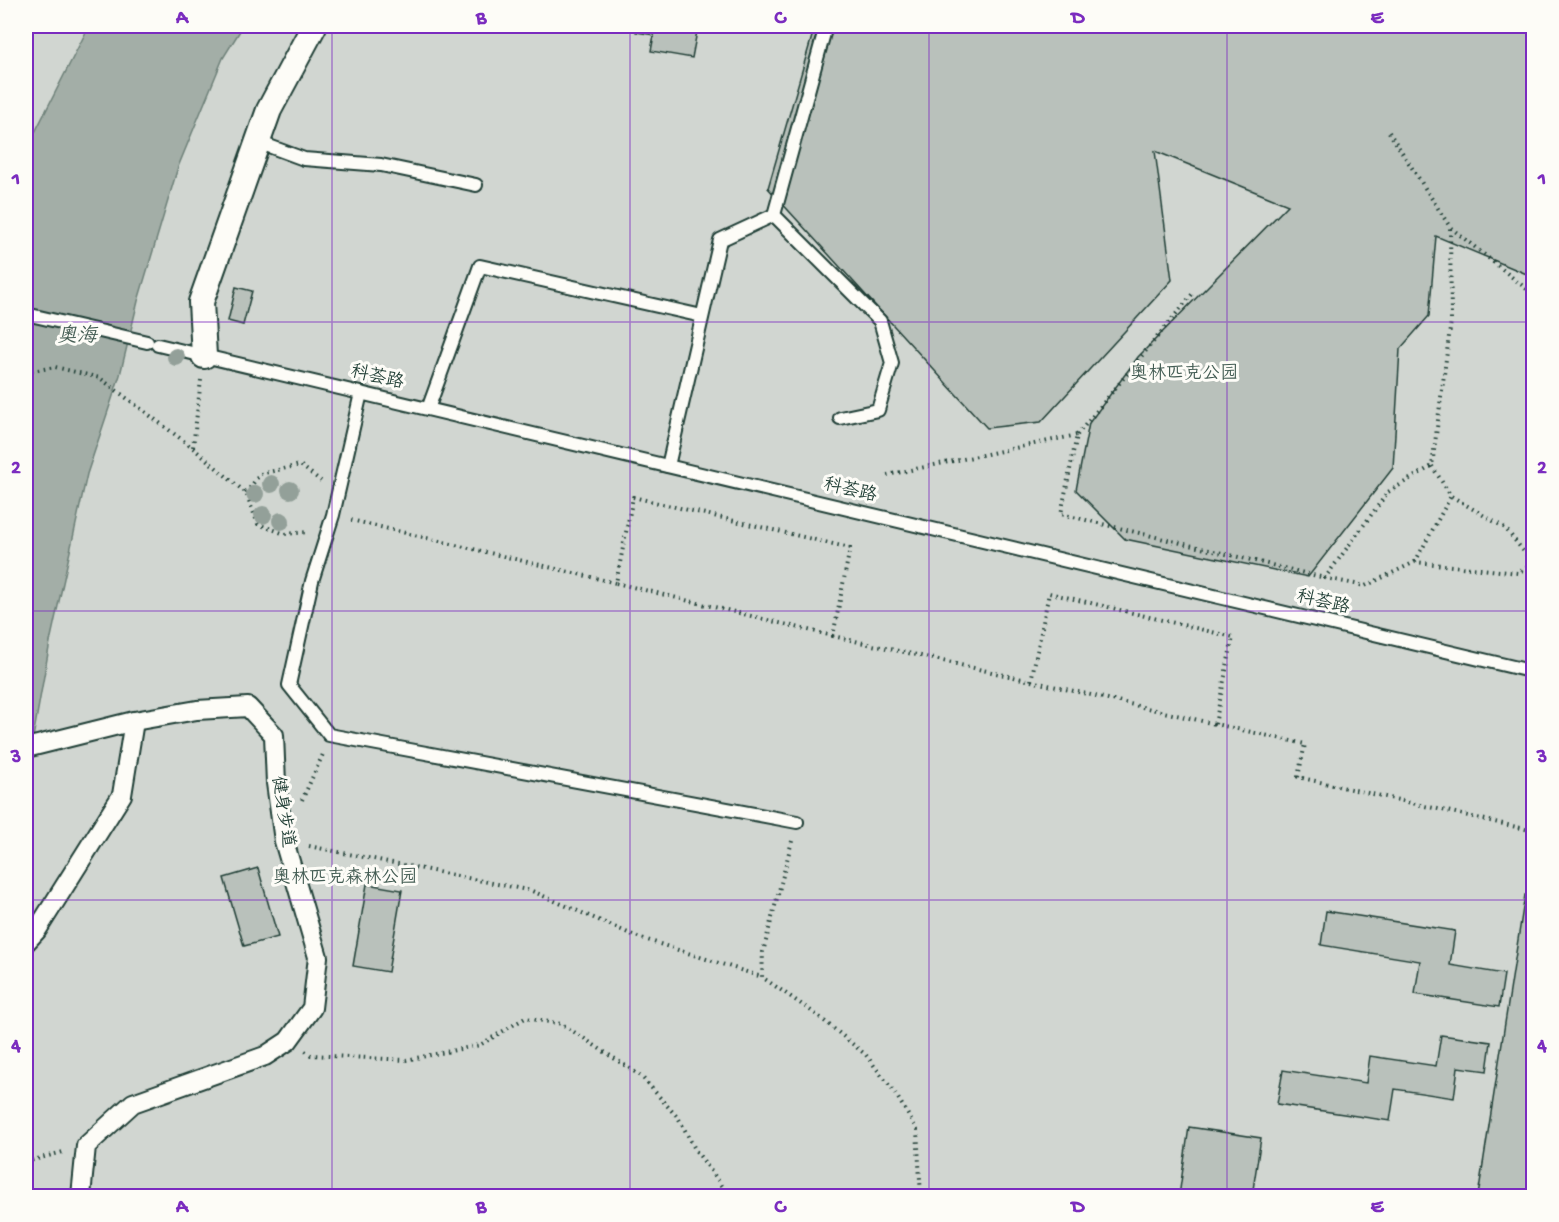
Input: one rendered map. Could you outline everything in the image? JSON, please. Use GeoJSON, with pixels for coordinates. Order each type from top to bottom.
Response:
{"type":"FeatureCollection","features":[{"type":"Feature","properties":{"kind":"street"},"geometry":{"type":"LineString","coordinates":[[204,356],[201,302],[269,110],[315,26]]}},
{"type":"Feature","properties":{"kind":"street","name":"健身步道"},"geometry":{"type":"LineString","coordinates":[[26,748],[134,721],[197,710],[248,707],[274,735],[276,783],[284,841],[318,957],[312,1008],[288,1041],[265,1056],[133,1103],[87,1146]]}},
{"type":"Feature","properties":{"kind":"street"},"geometry":{"type":"LineString","coordinates":[[26,942],[37,930],[122,795],[134,721]]}},
{"type":"Feature","properties":{"kind":"street"},"geometry":{"type":"LineString","coordinates":[[81,1197],[87,1146]]}},
{"type":"Feature","properties":{"kind":"lane"},"geometry":{"type":"LineString","coordinates":[[668,466],[720,240],[774,215],[826,26]]}},
{"type":"Feature","properties":{"kind":"lane"},"geometry":{"type":"LineString","coordinates":[[258,142],[304,159],[381,165],[476,185]]}},
{"type":"Feature","properties":{"kind":"lane"},"geometry":{"type":"LineString","coordinates":[[774,215],[880,321],[892,363],[878,410],[840,418]]}},
{"type":"Feature","properties":{"kind":"lane"},"geometry":{"type":"LineString","coordinates":[[428,409],[480,266],[702,316]]}},
{"type":"Feature","properties":{"kind":"lane","name":"科荟路"},"geometry":{"type":"LineString","coordinates":[[26,314],[1533,672]]}},
{"type":"Feature","properties":{"kind":"lane"},"geometry":{"type":"LineString","coordinates":[[361,393],[333,516],[312,581],[289,685],[329,735],[797,822]]}},
{"type":"Feature","properties":{"kind":"path"},"geometry":{"type":"LineString","coordinates":[[1389,132],[1450,227],[1533,295]]}},
{"type":"Feature","properties":{"kind":"path"},"geometry":{"type":"LineString","coordinates":[[1194,292],[1077,435],[1061,514],[1365,586],[1416,562],[1518,573],[1533,563],[1505,528],[1451,496],[1432,466],[1451,321],[1450,227]]}},
{"type":"Feature","properties":{"kind":"path"},"geometry":{"type":"LineString","coordinates":[[193,448],[204,356]]}},
{"type":"Feature","properties":{"kind":"path"},"geometry":{"type":"LineString","coordinates":[[26,372],[55,367],[100,378],[193,448],[246,493],[258,524],[285,534],[310,532],[333,516],[833,636],[1305,744],[1298,777],[1533,831]]}},
{"type":"Feature","properties":{"kind":"path"},"geometry":{"type":"LineString","coordinates":[[887,475],[1077,435]]}},
{"type":"Feature","properties":{"kind":"path"},"geometry":{"type":"LineString","coordinates":[[246,493],[260,474],[300,465],[324,484],[333,516]]}},
{"type":"Feature","properties":{"kind":"path"},"geometry":{"type":"LineString","coordinates":[[1325,578],[1388,492],[1432,466]]}},
{"type":"Feature","properties":{"kind":"path"},"geometry":{"type":"LineString","coordinates":[[1416,562],[1451,496]]}},
{"type":"Feature","properties":{"kind":"path"},"geometry":{"type":"LineString","coordinates":[[616,583],[633,497],[850,548],[833,636]]}},
{"type":"Feature","properties":{"kind":"path"},"geometry":{"type":"LineString","coordinates":[[1031,681],[1049,593],[1233,637],[1215,724]]}},
{"type":"Feature","properties":{"kind":"path"},"geometry":{"type":"LineString","coordinates":[[331,735],[284,841],[532,891],[635,936],[762,977],[817,1015],[866,1055],[895,1093],[917,1130],[921,1197]]}},
{"type":"Feature","properties":{"kind":"path"},"geometry":{"type":"LineString","coordinates":[[762,977],[764,952],[797,822]]}},
{"type":"Feature","properties":{"kind":"path"},"geometry":{"type":"LineString","coordinates":[[288,1041],[311,1055],[406,1060],[480,1045],[525,1018],[562,1024],[641,1076],[679,1119],[696,1151],[730,1197]]}},
{"type":"Feature","properties":{"kind":"path"},"geometry":{"type":"LineString","coordinates":[[26,1162],[87,1146]]}},
{"type":"Feature","properties":{"kind":"green space"},"geometry":{"type":"Polygon","coordinates":[[[26,26],[1533,26],[1533,1196],[26,1196],[26,26]]]}},
{"type":"Feature","properties":{"kind":"water","name":"奥海"},"geometry":{"type":"Polygon","coordinates":[[[89,26],[243,26],[223,58],[178,167],[138,301],[120,375],[87,474],[50,642],[26,777],[26,150],[89,26]]]}},
{"type":"Feature","properties":{"kind":"building"},"geometry":{"type":"Polygon","coordinates":[[[637,26],[698,26],[692,58],[651,51],[654,35],[636,32],[637,26]]]}},
{"type":"Feature","properties":{"kind":"building"},"geometry":{"type":"Polygon","coordinates":[[[815,26],[1534,26],[1534,277],[1436,236],[1429,316],[1400,349],[1393,468],[1308,577],[1125,539],[1076,490],[1089,423],[1138,357],[1288,205],[1155,151],[1172,280],[1041,422],[987,428],[768,188],[815,26]]]}},
{"type":"Feature","properties":{"kind":"building"},"geometry":{"type":"Polygon","coordinates":[[[236,287],[252,291],[243,325],[228,321],[236,287]]]}},
{"type":"Feature","properties":{"kind":"building"},"geometry":{"type":"Polygon","coordinates":[[[258,868],[278,937],[244,946],[224,878],[258,868]]]}},
{"type":"Feature","properties":{"kind":"building"},"geometry":{"type":"Polygon","coordinates":[[[367,884],[402,890],[388,972],[353,966],[367,884]]]}},
{"type":"Feature","properties":{"kind":"building"},"geometry":{"type":"Polygon","coordinates":[[[1525,895],[1534,897],[1534,1196],[1478,1196],[1525,895]]]}},
{"type":"Feature","properties":{"kind":"building"},"geometry":{"type":"Polygon","coordinates":[[[1326,911],[1455,931],[1450,965],[1504,974],[1499,1007],[1415,994],[1420,961],[1321,945],[1326,911]]]}},
{"type":"Feature","properties":{"kind":"building"},"geometry":{"type":"Polygon","coordinates":[[[1441,1035],[1491,1042],[1487,1071],[1458,1067],[1454,1098],[1395,1089],[1390,1121],[1277,1104],[1283,1070],[1366,1083],[1370,1056],[1436,1066],[1441,1035]]]}},
{"type":"Feature","properties":{"kind":"building"},"geometry":{"type":"Polygon","coordinates":[[[1189,1127],[1261,1138],[1252,1196],[1179,1196],[1189,1127]]]}},
{"type":"Feature","properties":{"kind":"park label","name":"奥林匹克公园"},"geometry":{"type":"Point","coordinates":[1184,374]}},
{"type":"Feature","properties":{"kind":"park label","name":"奥林匹克森林公园"},"geometry":{"type":"Point","coordinates":[345,878]}}]}
